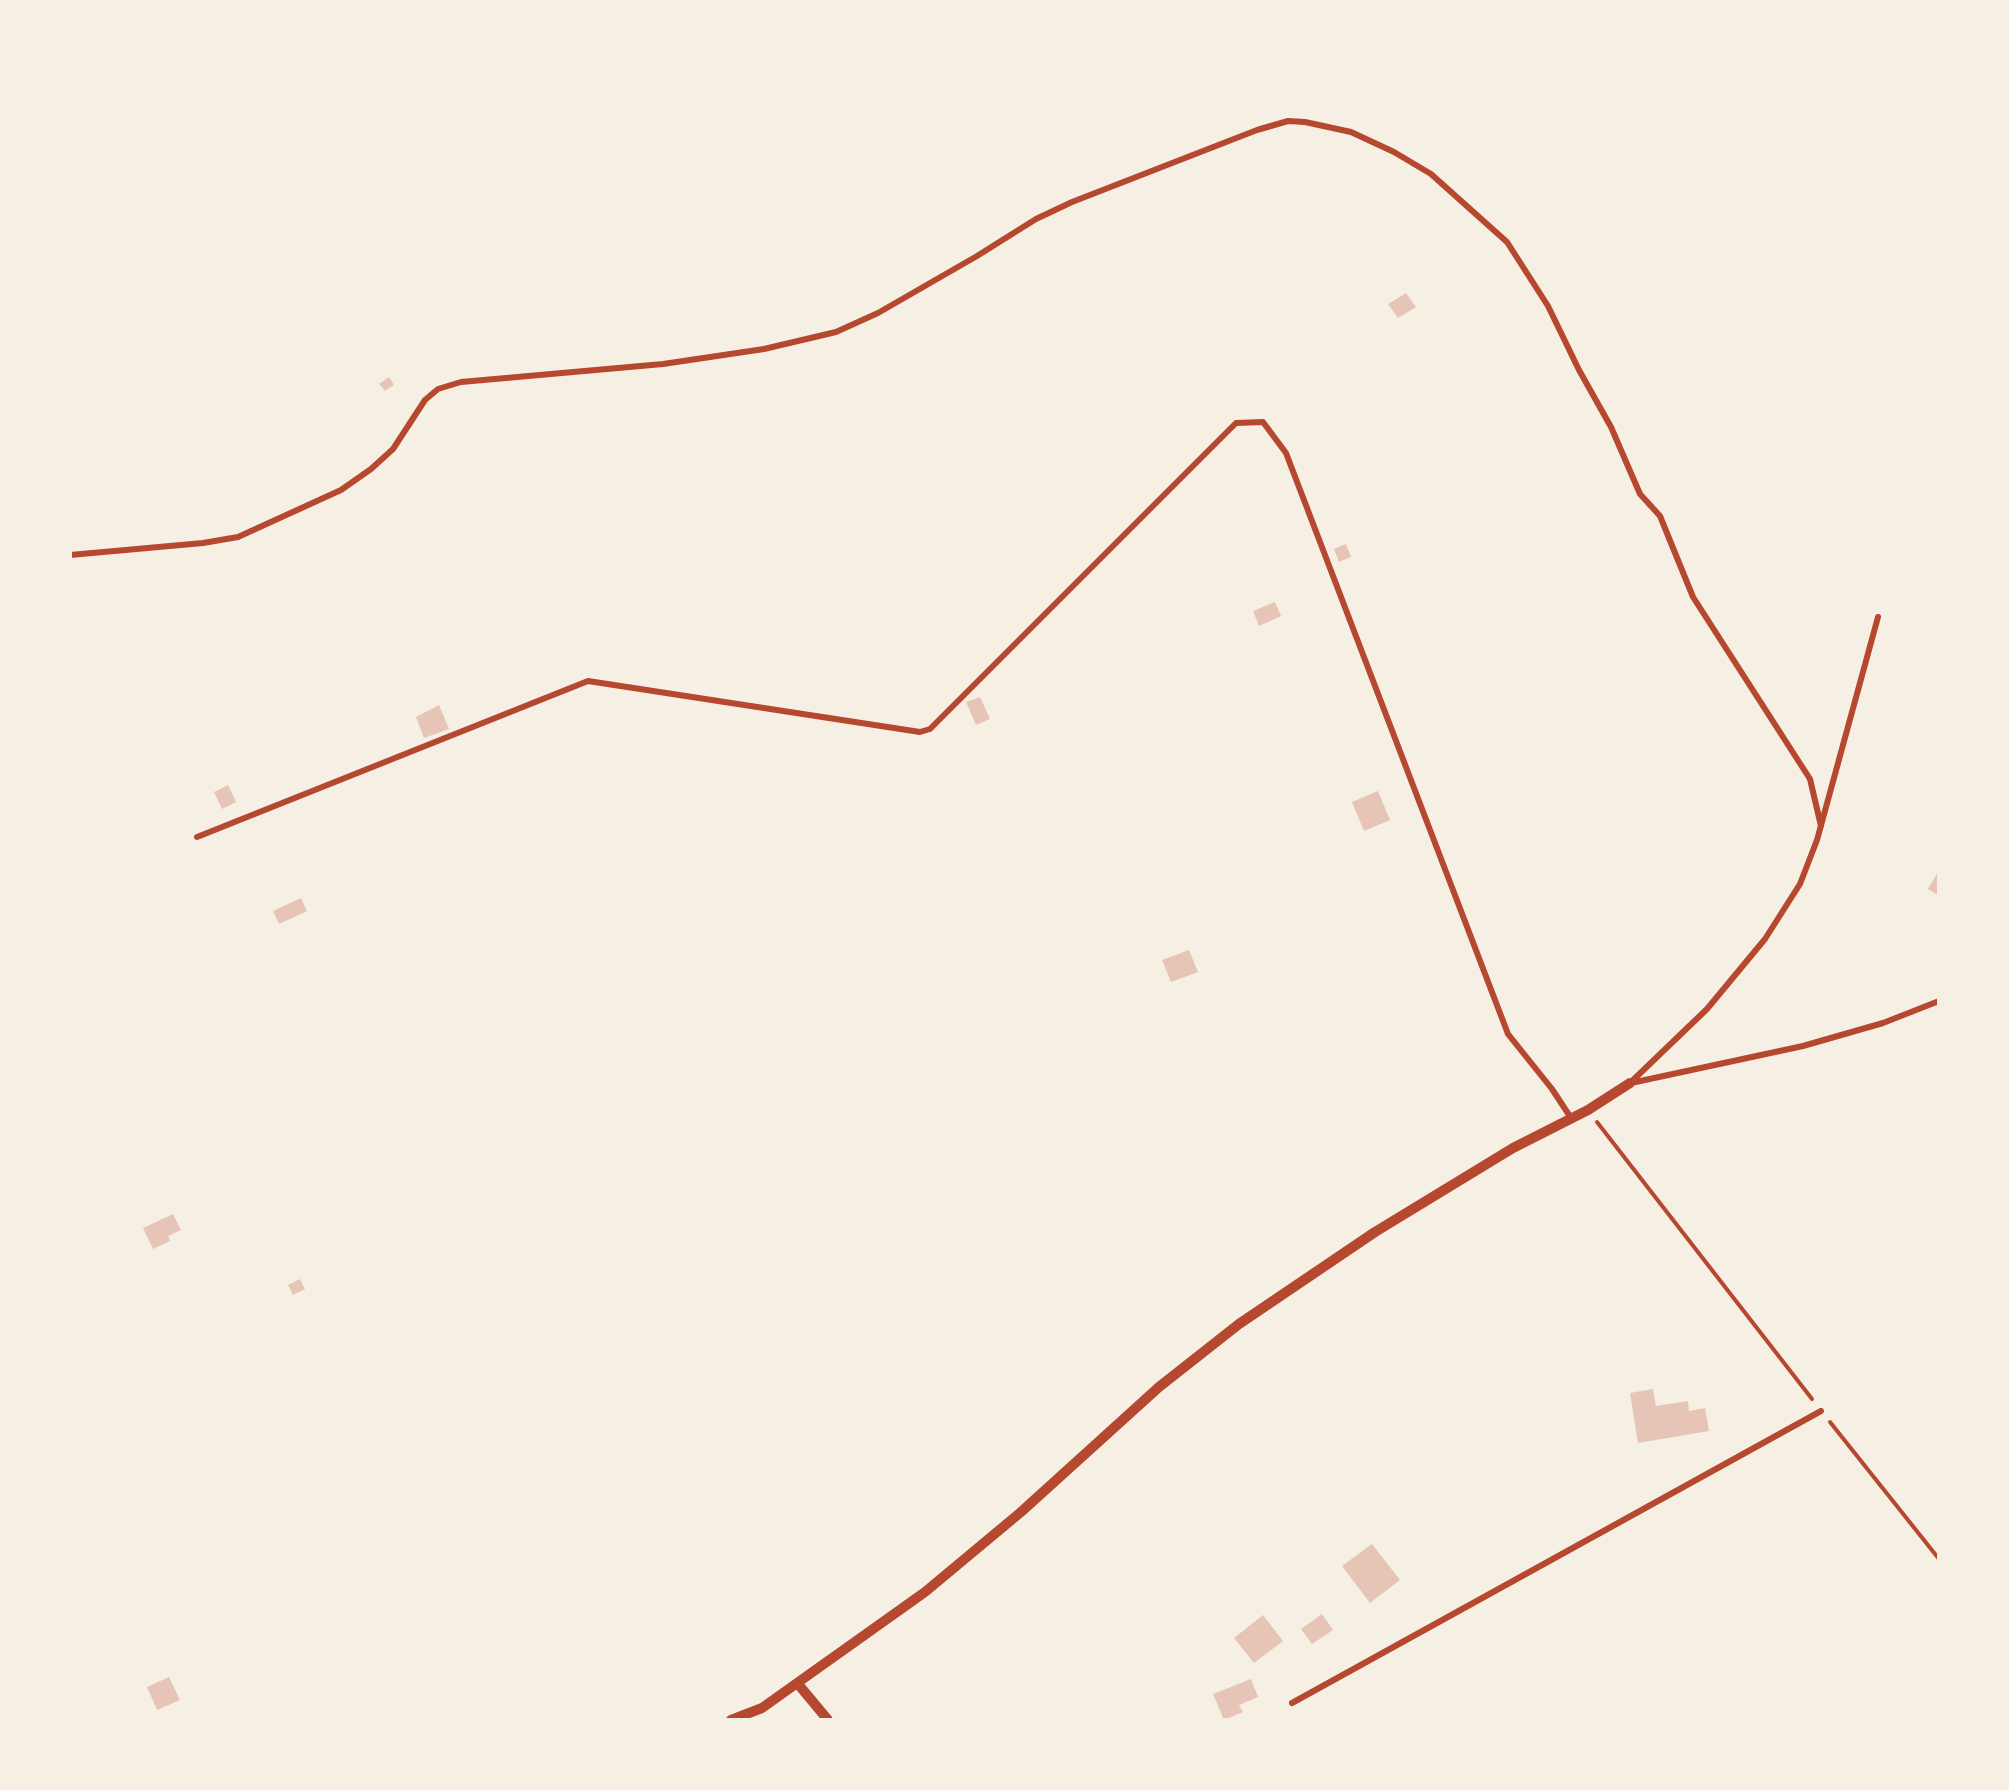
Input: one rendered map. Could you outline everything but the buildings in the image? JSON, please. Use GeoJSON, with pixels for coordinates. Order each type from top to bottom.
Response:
{"type":"FeatureCollection","features":[{"type":"Feature","properties":{"kind":"street"},"geometry":{"type":"LineString","coordinates":[[731,1720],[762,1708],[925,1592],[1159,1387],[1238,1324],[1375,1232],[1630,1083]]}},
{"type":"Feature","properties":{"kind":"street"},"geometry":{"type":"LineString","coordinates":[[798,1684],[828,1720]]}},
{"type":"Feature","properties":{"kind":"lane"},"geometry":{"type":"LineString","coordinates":[[70,555],[238,537],[340,490],[371,469],[394,449],[425,400],[438,388],[461,382],[663,364],[836,332],[878,313],[1036,219],[1072,202],[1257,130],[1288,121],[1306,122],[1352,132],[1431,174],[1507,242],[1548,306],[1611,426],[1640,494],[1660,516],[1693,597],[1810,779],[1821,826]]}},
{"type":"Feature","properties":{"kind":"lane"},"geometry":{"type":"LineString","coordinates":[[196,837],[588,681],[920,732],[930,729],[1236,423],[1263,422],[1286,453],[1508,1034],[1570,1118]]}},
{"type":"Feature","properties":{"kind":"lane"},"geometry":{"type":"LineString","coordinates":[[1630,1083],[1707,1009],[1765,940],[1800,884],[1821,826],[1878,617]]}},
{"type":"Feature","properties":{"kind":"lane"},"geometry":{"type":"LineString","coordinates":[[1630,1083],[1803,1046],[1883,1023],[1939,1001]]}},
{"type":"Feature","properties":{"kind":"lane"},"geometry":{"type":"LineString","coordinates":[[1292,1703],[1822,1411]]}},
{"type":"Feature","properties":{"kind":"path"},"geometry":{"type":"LineString","coordinates":[[1588,1110],[1939,1559]]}}]}
